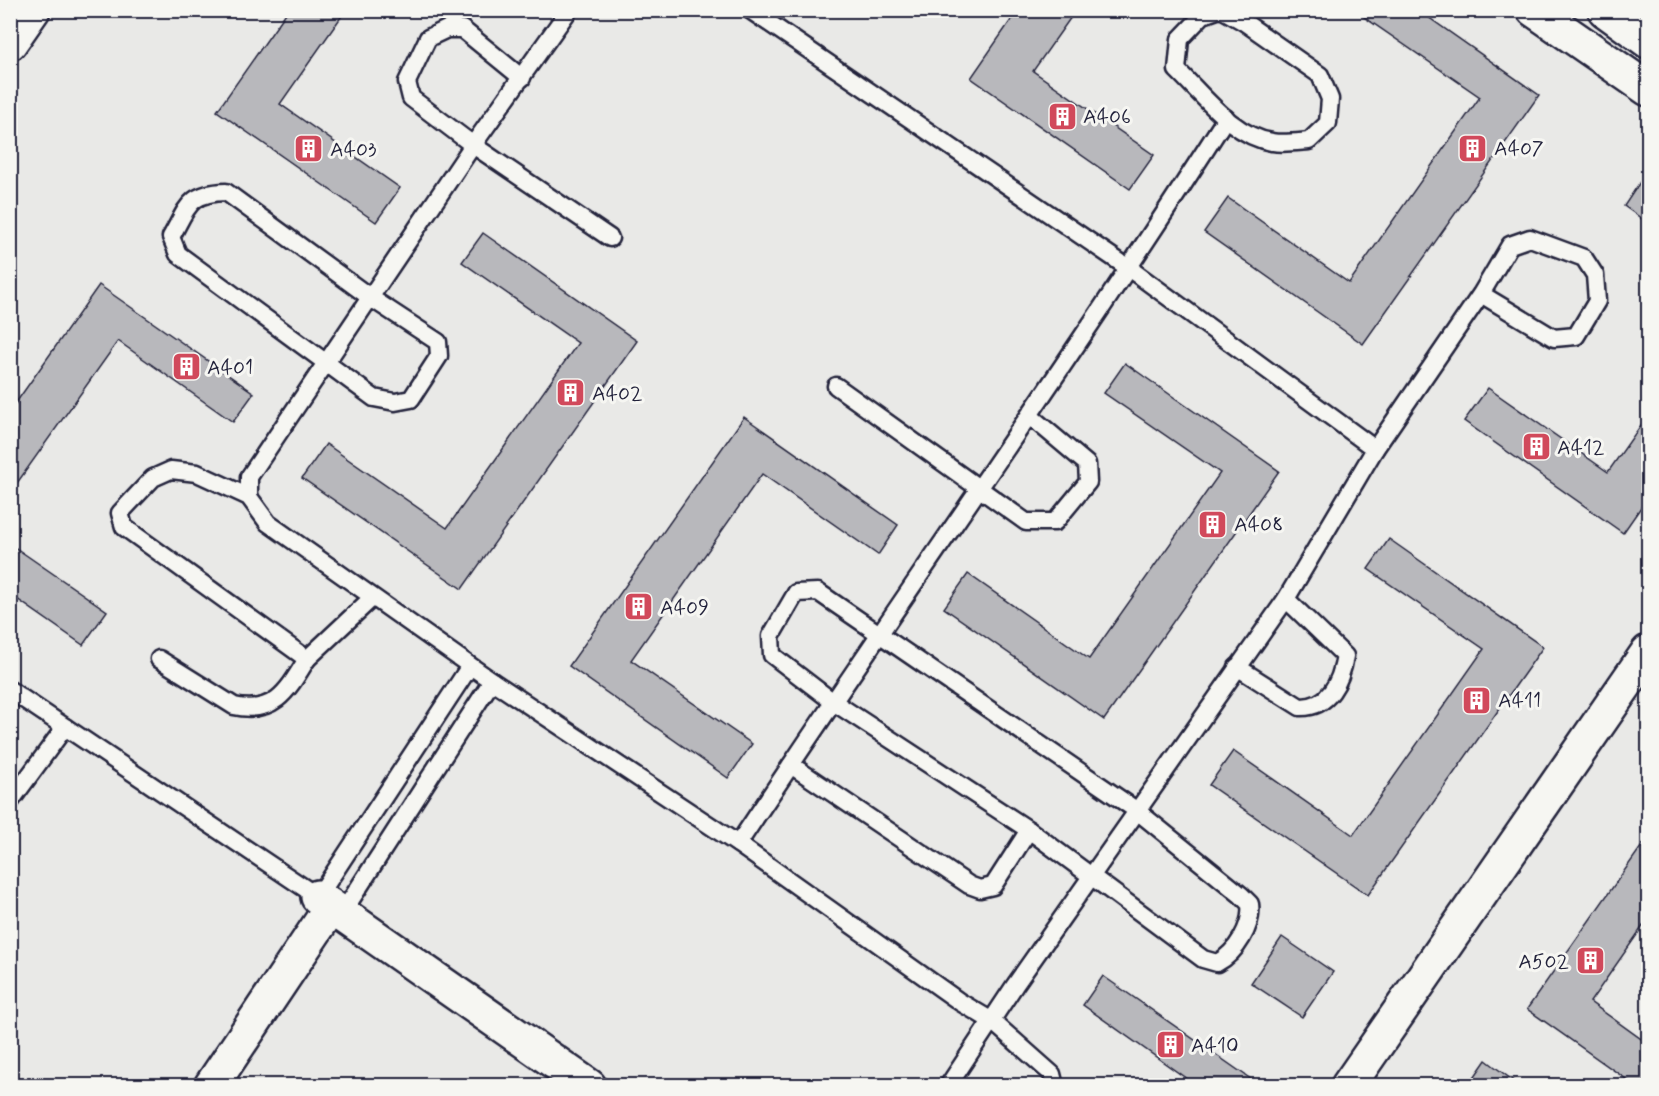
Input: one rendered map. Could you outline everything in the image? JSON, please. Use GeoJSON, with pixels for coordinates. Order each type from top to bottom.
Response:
{"type":"FeatureCollection","features":[{"type":"Feature","properties":{"kind":"street"},"geometry":{"type":"LineString","coordinates":[[10,43],[33,10]]}},
{"type":"Feature","properties":{"kind":"street"},"geometry":{"type":"LineString","coordinates":[[1534,10],[1648,88]]}},
{"type":"Feature","properties":{"kind":"street"},"geometry":{"type":"LineString","coordinates":[[1605,10],[1648,41]]}},
{"type":"Feature","properties":{"kind":"street"},"geometry":{"type":"LineString","coordinates":[[1348,1086],[1648,652]]}},
{"type":"Feature","properties":{"kind":"street"},"geometry":{"type":"LineString","coordinates":[[211,1086],[330,907],[590,1086]]}},
{"type":"Feature","properties":{"kind":"lane"},"geometry":{"type":"LineString","coordinates":[[249,497],[249,477],[568,10]]}},
{"type":"Feature","properties":{"kind":"lane"},"geometry":{"type":"LineString","coordinates":[[750,10],[1130,269],[1375,449]]}},
{"type":"Feature","properties":{"kind":"lane"},"geometry":{"type":"LineString","coordinates":[[1216,10],[1203,15],[1180,39],[1177,70],[1226,118],[1247,134],[1272,142],[1309,141],[1328,123],[1330,99],[1320,75],[1223,10]]}},
{"type":"Feature","properties":{"kind":"lane"},"geometry":{"type":"LineString","coordinates":[[522,78],[462,29],[447,29],[428,38],[407,81],[411,98],[473,146],[610,238]]}},
{"type":"Feature","properties":{"kind":"lane"},"geometry":{"type":"LineString","coordinates":[[738,844],[832,701],[880,635],[1130,269],[1226,118]]}},
{"type":"Feature","properties":{"kind":"lane"},"geometry":{"type":"LineString","coordinates":[[226,192],[371,298],[438,342],[439,356],[411,399],[395,402],[374,398],[178,254],[171,237],[189,203],[205,193],[226,192]]}},
{"type":"Feature","properties":{"kind":"lane"},"geometry":{"type":"LineString","coordinates":[[948,1086],[1093,877],[1136,810],[1286,599],[1375,449],[1481,294],[1510,245],[1530,238],[1584,258],[1595,275],[1597,302],[1576,336],[1554,338],[1481,294]]}},
{"type":"Feature","properties":{"kind":"lane"},"geometry":{"type":"LineString","coordinates":[[836,386],[1026,522],[1056,522],[1088,482],[1087,464],[1030,416]]}},
{"type":"Feature","properties":{"kind":"lane"},"geometry":{"type":"LineString","coordinates":[[307,659],[124,527],[120,513],[153,478],[171,470],[197,473],[249,497],[268,523],[470,666],[738,844],[960,1002],[992,1021],[1052,1074],[1055,1086]]}},
{"type":"Feature","properties":{"kind":"lane"},"geometry":{"type":"LineString","coordinates":[[818,592],[1136,810],[1250,904],[1252,917],[1230,956],[1217,963],[1203,959],[1029,830],[832,701],[772,655],[771,636],[796,593],[818,592]]}},
{"type":"Feature","properties":{"kind":"lane"},"geometry":{"type":"LineString","coordinates":[[159,659],[234,706],[246,709],[268,705],[286,693],[307,659],[373,597]]}},
{"type":"Feature","properties":{"kind":"lane"},"geometry":{"type":"LineString","coordinates":[[1237,667],[1300,707],[1312,708],[1328,697],[1342,675],[1345,656],[1286,599]]}},
{"type":"Feature","properties":{"kind":"lane"},"geometry":{"type":"LineString","coordinates":[[330,907],[470,666]]}},
{"type":"Feature","properties":{"kind":"lane"},"geometry":{"type":"LineString","coordinates":[[330,907],[492,681]]}},
{"type":"Feature","properties":{"kind":"lane"},"geometry":{"type":"LineString","coordinates":[[10,690],[330,907]]}},
{"type":"Feature","properties":{"kind":"lane"},"geometry":{"type":"LineString","coordinates":[[10,802],[65,727]]}},
{"type":"Feature","properties":{"kind":"lane"},"geometry":{"type":"LineString","coordinates":[[790,765],[969,885],[980,889],[993,886],[1029,830]]}},
{"type":"Feature","properties":{"kind":"building","name":"A403"},"geometry":{"type":"Polygon","coordinates":[[[288,10],[346,10],[280,104],[400,188],[376,222],[217,111],[288,10]]]}},
{"type":"Feature","properties":{"kind":"building","name":"A406"},"geometry":{"type":"Polygon","coordinates":[[[1018,10],[1076,10],[1033,71],[1154,155],[1130,189],[971,78],[1018,10]]]}},
{"type":"Feature","properties":{"kind":"building","name":"A407"},"geometry":{"type":"Polygon","coordinates":[[[1369,10],[1418,10],[1539,95],[1363,344],[1204,232],[1228,198],[1349,283],[1480,97],[1364,17],[1369,10]]]}},
{"type":"Feature","properties":{"kind":"building"},"geometry":{"type":"Polygon","coordinates":[[[1644,176],[1648,179],[1648,223],[1624,206],[1644,176]]]}},
{"type":"Feature","properties":{"kind":"building","name":"A402"},"geometry":{"type":"Polygon","coordinates":[[[483,233],[637,341],[462,589],[302,478],[326,444],[447,528],[578,343],[462,262],[483,233]]]}},
{"type":"Feature","properties":{"kind":"building","name":"A401"},"geometry":{"type":"Polygon","coordinates":[[[99,285],[254,393],[233,422],[118,341],[10,493],[10,411],[99,285]]]}},
{"type":"Feature","properties":{"kind":"building","name":"A408"},"geometry":{"type":"Polygon","coordinates":[[[1125,363],[1279,471],[1104,720],[944,608],[968,574],[1089,659],[1220,473],[1104,393],[1125,363]]]}},
{"type":"Feature","properties":{"kind":"building","name":"A412"},"geometry":{"type":"Polygon","coordinates":[[[1488,388],[1608,472],[1648,415],[1648,497],[1623,533],[1464,421],[1488,388]]]}},
{"type":"Feature","properties":{"kind":"building","name":"A409"},"geometry":{"type":"Polygon","coordinates":[[[744,417],[898,525],[878,555],[762,474],[631,660],[752,744],[728,778],[569,666],[744,417]]]}},
{"type":"Feature","properties":{"kind":"building","name":"A411"},"geometry":{"type":"Polygon","coordinates":[[[1389,539],[1543,647],[1368,895],[1209,785],[1233,751],[1353,835],[1484,649],[1368,569],[1389,539]]]}},
{"type":"Feature","properties":{"kind":"building"},"geometry":{"type":"Polygon","coordinates":[[[10,544],[107,611],[83,645],[10,594],[10,544]]]}},
{"type":"Feature","properties":{"kind":"building","name":"A502"},"geometry":{"type":"Polygon","coordinates":[[[1648,837],[1648,919],[1590,1002],[1648,1044],[1648,1086],[1636,1086],[1527,1009],[1648,837]]]}},
{"type":"Feature","properties":{"kind":"building"},"geometry":{"type":"Polygon","coordinates":[[[1282,937],[1333,972],[1302,1017],[1251,983],[1282,937]]]}},
{"type":"Feature","properties":{"kind":"building","name":"A410"},"geometry":{"type":"Polygon","coordinates":[[[1103,976],[1258,1084],[1197,1086],[1083,1005],[1103,976]]]}},
{"type":"Feature","properties":{"kind":"building"},"geometry":{"type":"Polygon","coordinates":[[[1486,1060],[1520,1086],[1468,1086],[1486,1060]]]}},
{"type":"Feature","properties":{"kind":"place","name":"A406"},"geometry":{"type":"Point","coordinates":[1062,116]}},
{"type":"Feature","properties":{"kind":"place","name":"A407"},"geometry":{"type":"Point","coordinates":[1473,148]}},
{"type":"Feature","properties":{"kind":"place","name":"A403"},"geometry":{"type":"Point","coordinates":[309,149]}},
{"type":"Feature","properties":{"kind":"place","name":"A401"},"geometry":{"type":"Point","coordinates":[186,367]}},
{"type":"Feature","properties":{"kind":"place","name":"A402"},"geometry":{"type":"Point","coordinates":[571,393]}},
{"type":"Feature","properties":{"kind":"place","name":"A412"},"geometry":{"type":"Point","coordinates":[1536,447]}},
{"type":"Feature","properties":{"kind":"place","name":"A408"},"geometry":{"type":"Point","coordinates":[1213,524]}},
{"type":"Feature","properties":{"kind":"place","name":"A409"},"geometry":{"type":"Point","coordinates":[639,607]}},
{"type":"Feature","properties":{"kind":"place","name":"A411"},"geometry":{"type":"Point","coordinates":[1477,700]}},
{"type":"Feature","properties":{"kind":"place","name":"A502"},"geometry":{"type":"Point","coordinates":[1590,961]}},
{"type":"Feature","properties":{"kind":"place","name":"A410"},"geometry":{"type":"Point","coordinates":[1170,1045]}}]}
